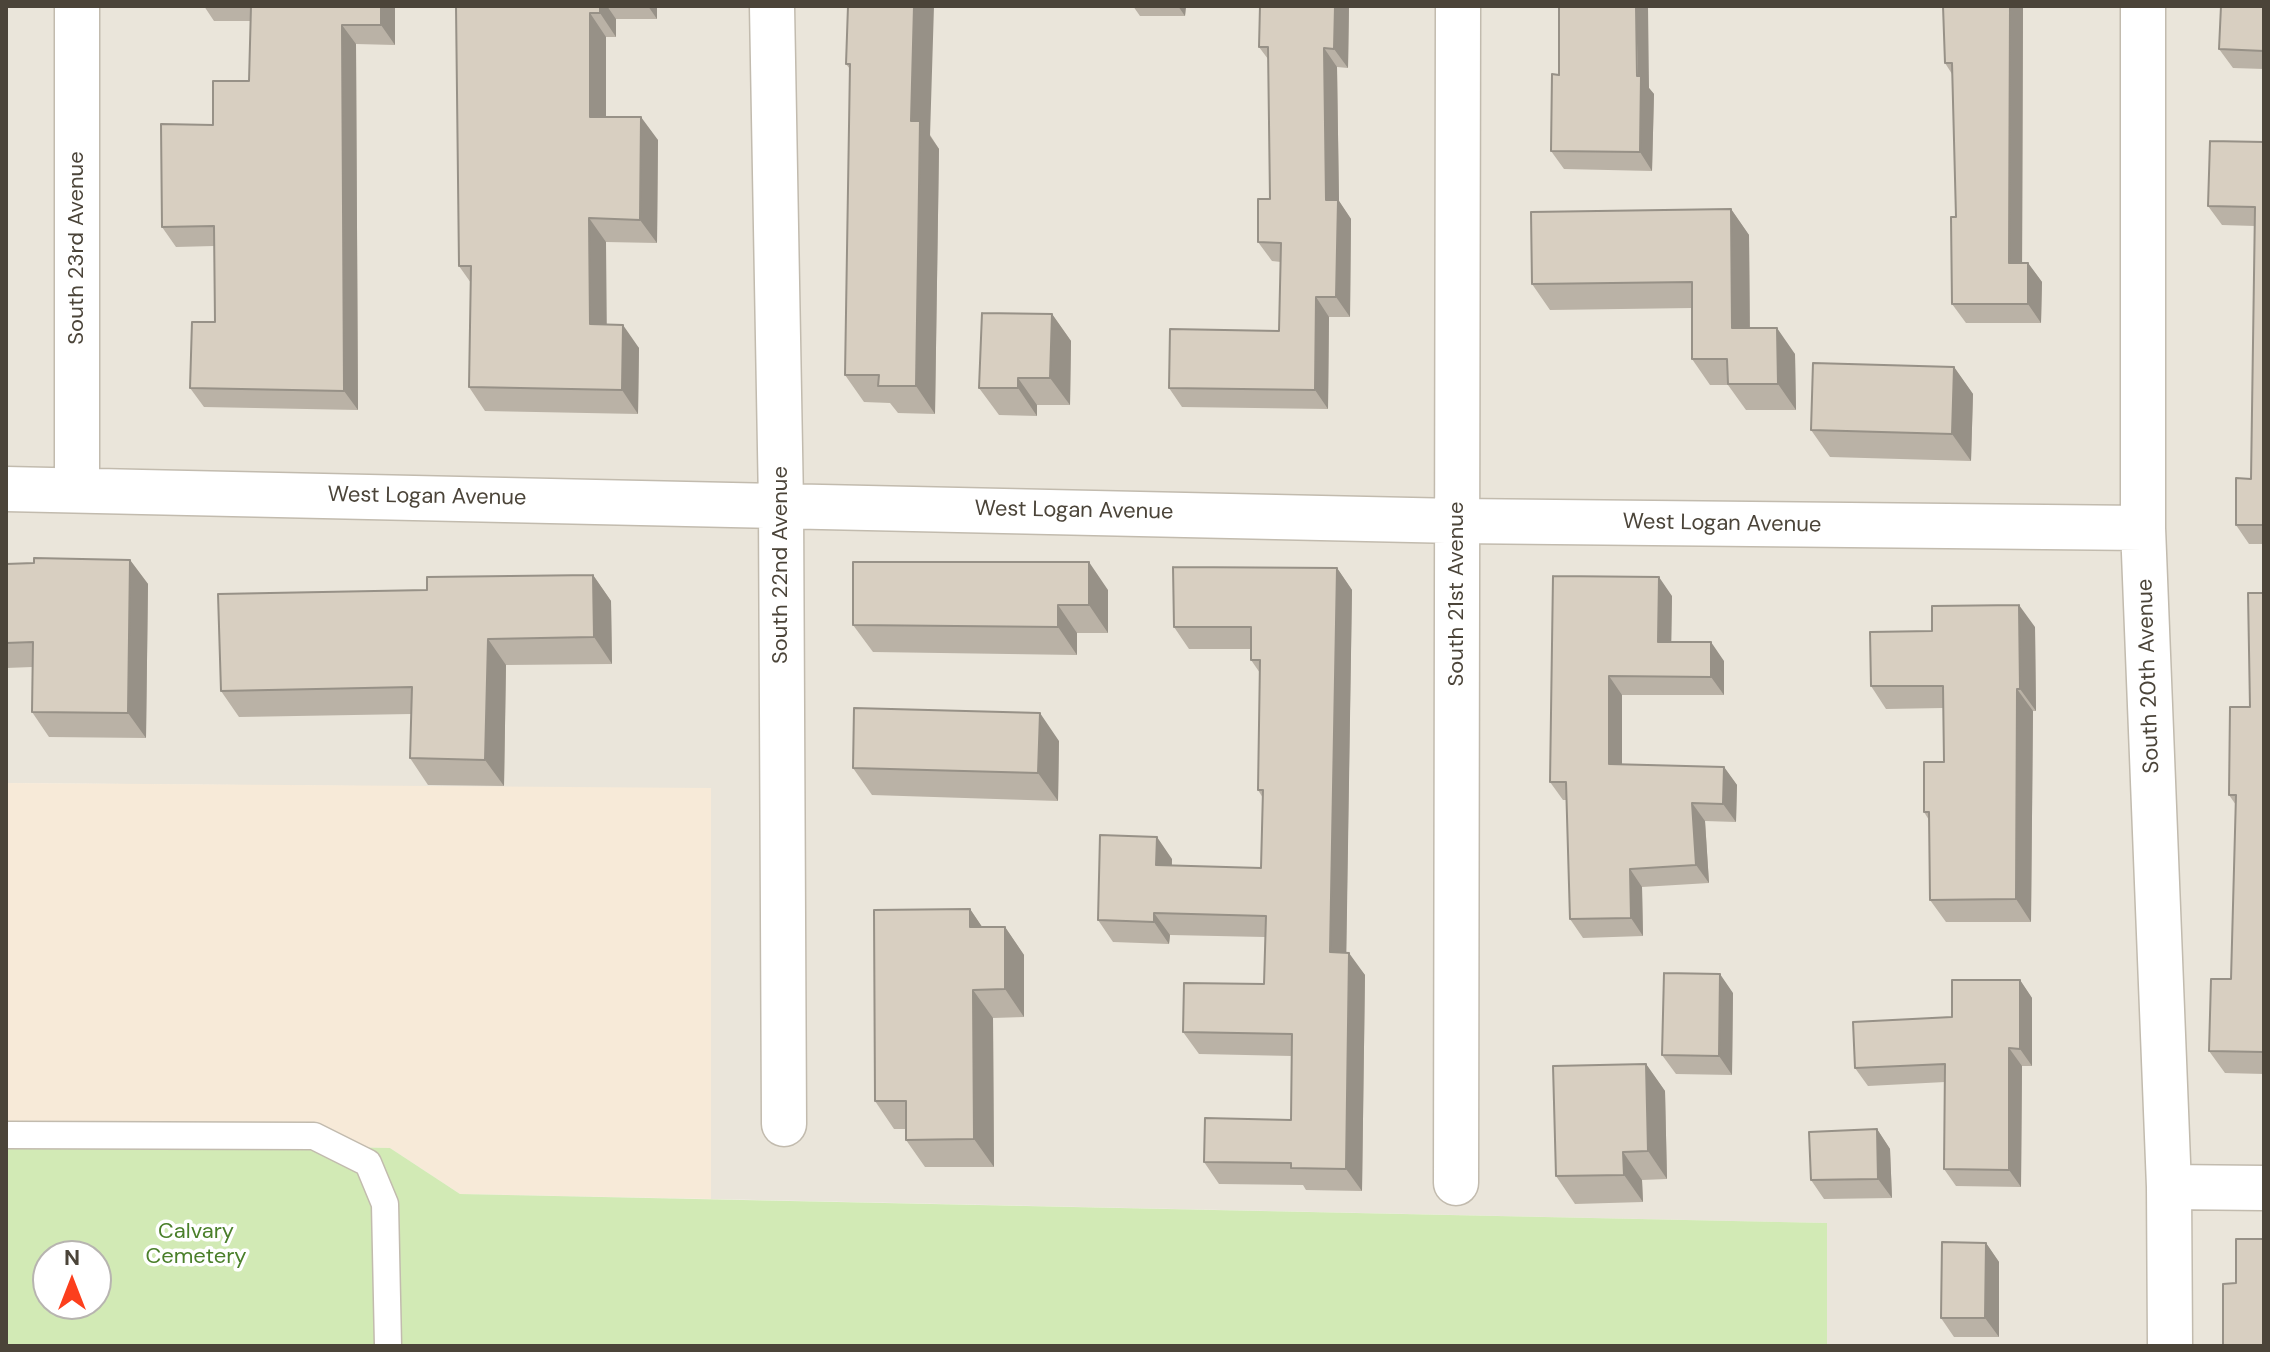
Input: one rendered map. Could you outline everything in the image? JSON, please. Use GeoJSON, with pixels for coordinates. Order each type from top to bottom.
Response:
{"type":"FeatureCollection","features":[{"type":"Feature","properties":{"kind":"street","name":"South 23rd Avenue"},"geometry":{"type":"LineString","coordinates":[[77,6],[77,490]]}},
{"type":"Feature","properties":{"kind":"street","name":"South 22nd Avenue"},"geometry":{"type":"LineString","coordinates":[[772,6],[781,504],[784,1124]]}},
{"type":"Feature","properties":{"kind":"street","name":"South 21st Avenue"},"geometry":{"type":"LineString","coordinates":[[1456,1183],[1458,6]]}},
{"type":"Feature","properties":{"kind":"street","name":"South 20th Avenue"},"geometry":{"type":"LineString","coordinates":[[2143,6],[2143,528],[2169,1187],[2170,1346]]}},
{"type":"Feature","properties":{"kind":"street","name":"West Logan Avenue"},"geometry":{"type":"LineString","coordinates":[[6,489],[1457,521],[2143,528]]}},
{"type":"Feature","properties":{"kind":"street"},"geometry":{"type":"LineString","coordinates":[[2169,1187],[2264,1188]]}},
{"type":"Feature","properties":{"kind":"lane"},"geometry":{"type":"LineString","coordinates":[[6,1135],[314,1136],[368,1163],[385,1204],[388,1346]]}},
{"type":"Feature","properties":{"kind":"shaded area"},"geometry":{"type":"Polygon","coordinates":[[[6,6],[2264,6],[2264,1346],[1827,1346],[1826,1223],[711,1199],[711,789],[6,783],[6,6]]]}},
{"type":"Feature","properties":{"kind":"shaded area"},"geometry":{"type":"Polygon","coordinates":[[[6,783],[711,788],[711,1199],[460,1194],[390,1148],[6,1140],[6,783]]]}},
{"type":"Feature","properties":{"kind":"green space","name":"Calvary Cemetery"},"geometry":{"type":"Polygon","coordinates":[[[6,1140],[390,1148],[460,1194],[1827,1223],[1827,1346],[6,1346],[6,1140]]]}},
{"type":"Feature","properties":{"kind":"building"},"geometry":{"type":"Polygon","coordinates":[[[251,6],[381,6],[381,25],[342,25],[344,391],[190,388],[192,322],[215,322],[214,226],[162,227],[161,124],[213,125],[213,81],[249,81],[251,6]]]}},
{"type":"Feature","properties":{"kind":"building"},"geometry":{"type":"Polygon","coordinates":[[[456,6],[600,6],[600,13],[590,13],[590,117],[641,117],[640,220],[589,218],[590,324],[623,325],[622,390],[469,387],[471,266],[459,266],[456,6]]]}},
{"type":"Feature","properties":{"kind":"building"},"geometry":{"type":"Polygon","coordinates":[[[848,6],[914,6],[911,121],[920,121],[916,386],[878,386],[879,375],[845,375],[850,64],[846,64],[848,6]]]}},
{"type":"Feature","properties":{"kind":"building"},"geometry":{"type":"Polygon","coordinates":[[[1260,6],[1335,6],[1334,49],[1324,48],[1326,200],[1338,200],[1336,297],[1316,297],[1315,390],[1169,388],[1170,329],[1279,331],[1281,243],[1258,242],[1258,199],[1270,199],[1268,47],[1259,47],[1260,6]]]}},
{"type":"Feature","properties":{"kind":"building"},"geometry":{"type":"Polygon","coordinates":[[[1559,6],[1636,6],[1637,76],[1641,76],[1640,152],[1551,151],[1552,74],[1559,75],[1559,6]]]}},
{"type":"Feature","properties":{"kind":"building"},"geometry":{"type":"Polygon","coordinates":[[[1943,6],[2010,6],[2009,263],[2028,263],[2028,304],[1952,304],[1951,217],[1956,217],[1952,63],[1945,63],[1943,6]]]}},
{"type":"Feature","properties":{"kind":"building"},"geometry":{"type":"Polygon","coordinates":[[[2221,6],[2264,6],[2264,51],[2219,49],[2221,6]]]}},
{"type":"Feature","properties":{"kind":"building"},"geometry":{"type":"Polygon","coordinates":[[[2210,141],[2264,142],[2264,525],[2236,525],[2236,478],[2251,479],[2255,207],[2208,206],[2210,141]]]}},
{"type":"Feature","properties":{"kind":"building"},"geometry":{"type":"Polygon","coordinates":[[[1731,209],[1732,328],[1777,328],[1778,384],[1728,384],[1727,359],[1692,359],[1692,282],[1532,284],[1531,212],[1731,209]]]}},
{"type":"Feature","properties":{"kind":"building"},"geometry":{"type":"Polygon","coordinates":[[[982,313],[1052,314],[1050,378],[1018,378],[1018,388],[979,388],[982,313]]]}},
{"type":"Feature","properties":{"kind":"building"},"geometry":{"type":"Polygon","coordinates":[[[1813,363],[1954,367],[1952,434],[1811,430],[1813,363]]]}},
{"type":"Feature","properties":{"kind":"building"},"geometry":{"type":"Polygon","coordinates":[[[34,558],[130,560],[128,713],[32,712],[33,642],[6,643],[6,564],[34,563],[34,558]]]}},
{"type":"Feature","properties":{"kind":"building"},"geometry":{"type":"Polygon","coordinates":[[[853,562],[1089,562],[1089,605],[1058,605],[1058,627],[853,625],[853,562]]]}},
{"type":"Feature","properties":{"kind":"building"},"geometry":{"type":"Polygon","coordinates":[[[1173,567],[1337,568],[1330,952],[1349,953],[1346,1169],[1291,1168],[1291,1163],[1204,1162],[1205,1118],[1291,1120],[1292,1034],[1183,1032],[1184,983],[1264,984],[1266,916],[1154,913],[1154,922],[1098,920],[1100,835],[1157,837],[1156,865],[1261,868],[1263,790],[1258,790],[1260,660],[1251,660],[1251,627],[1174,627],[1173,567]]]}},
{"type":"Feature","properties":{"kind":"building"},"geometry":{"type":"Polygon","coordinates":[[[593,575],[594,637],[488,639],[485,760],[410,758],[412,687],[221,691],[218,594],[427,590],[427,577],[593,575]]]}},
{"type":"Feature","properties":{"kind":"building"},"geometry":{"type":"Polygon","coordinates":[[[1553,576],[1659,577],[1658,642],[1711,642],[1711,677],[1609,676],[1609,764],[1724,767],[1723,804],[1692,803],[1696,865],[1630,869],[1631,918],[1570,919],[1566,782],[1550,782],[1553,576]]]}},
{"type":"Feature","properties":{"kind":"building"},"geometry":{"type":"Polygon","coordinates":[[[2248,593],[2264,593],[2264,1052],[2209,1051],[2211,979],[2231,979],[2236,795],[2229,795],[2230,707],[2250,707],[2248,593]]]}},
{"type":"Feature","properties":{"kind":"building"},"geometry":{"type":"Polygon","coordinates":[[[2019,605],[2016,899],[1930,900],[1929,812],[1924,812],[1924,762],[1944,762],[1943,686],[1871,686],[1870,632],[1932,631],[1932,606],[2019,605]]]}},
{"type":"Feature","properties":{"kind":"building"},"geometry":{"type":"Polygon","coordinates":[[[854,708],[1040,713],[1038,773],[853,768],[854,708]]]}},
{"type":"Feature","properties":{"kind":"building"},"geometry":{"type":"Polygon","coordinates":[[[970,909],[970,927],[1005,927],[1005,989],[973,990],[974,1139],[906,1140],[906,1101],[875,1101],[874,910],[970,909]]]}},
{"type":"Feature","properties":{"kind":"building"},"geometry":{"type":"Polygon","coordinates":[[[1664,973],[1720,974],[1719,1056],[1662,1055],[1664,973]]]}},
{"type":"Feature","properties":{"kind":"building"},"geometry":{"type":"Polygon","coordinates":[[[1952,980],[2020,980],[2020,1049],[2009,1048],[2009,1170],[1944,1169],[1945,1064],[1855,1068],[1853,1022],[1952,1017],[1952,980]]]}},
{"type":"Feature","properties":{"kind":"building"},"geometry":{"type":"Polygon","coordinates":[[[1646,1064],[1648,1151],[1623,1152],[1624,1175],[1556,1176],[1553,1066],[1646,1064]]]}},
{"type":"Feature","properties":{"kind":"building"},"geometry":{"type":"Polygon","coordinates":[[[1877,1129],[1878,1179],[1811,1180],[1809,1132],[1877,1129]]]}},
{"type":"Feature","properties":{"kind":"building"},"geometry":{"type":"Polygon","coordinates":[[[2236,1239],[2264,1239],[2264,1346],[2223,1346],[2223,1284],[2236,1283],[2236,1239]]]}},
{"type":"Feature","properties":{"kind":"building"},"geometry":{"type":"Polygon","coordinates":[[[1942,1242],[1986,1243],[1985,1318],[1941,1318],[1942,1242]]]}}]}
